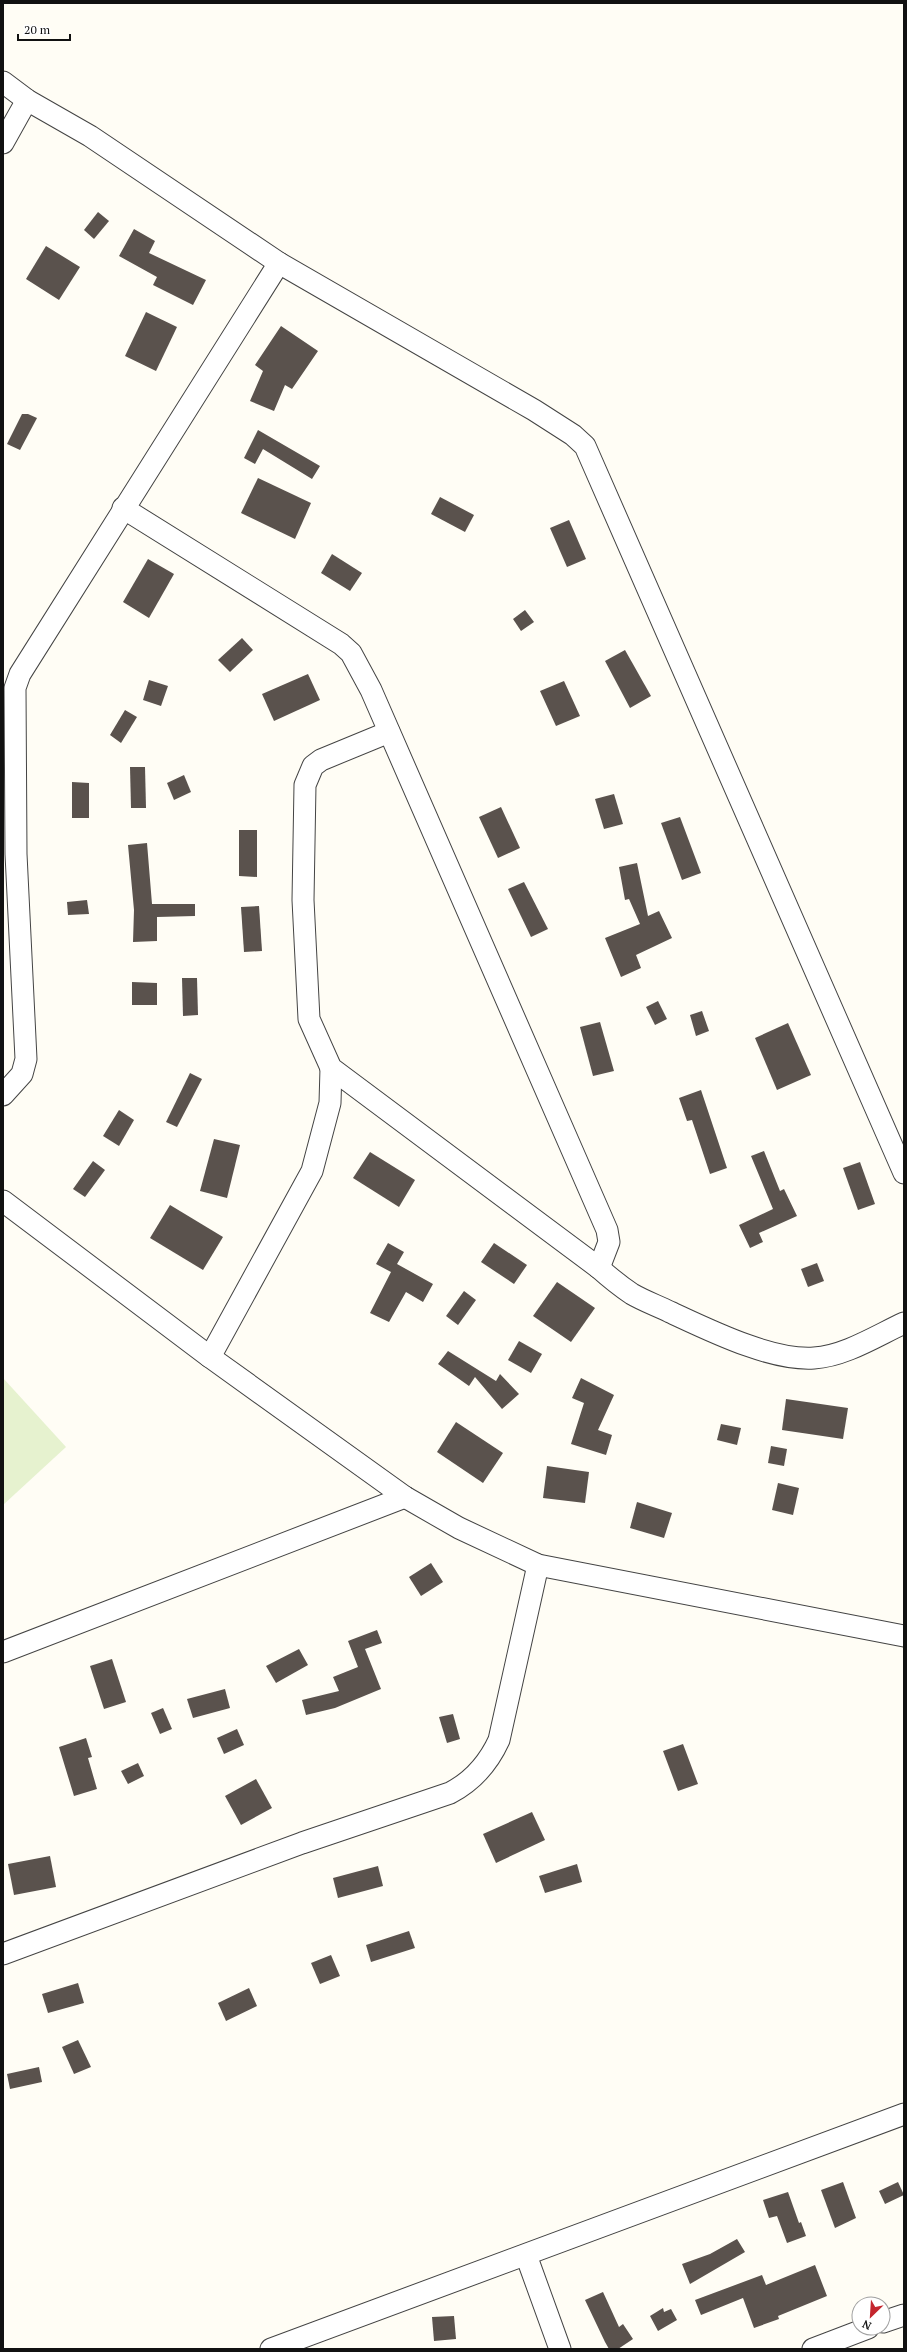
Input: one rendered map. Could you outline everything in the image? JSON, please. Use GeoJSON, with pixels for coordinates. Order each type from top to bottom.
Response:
{"type":"FeatureCollection","features":[{"type":"Feature","properties":{"kind":"street"},"geometry":{"type":"LineString","coordinates":[[3,82],[27,100],[90,136],[279,264],[540,413],[574,435],[585,446],[904,1173]]}},
{"type":"Feature","properties":{"kind":"street"},"geometry":{"type":"LineString","coordinates":[[3,143],[27,100]]}},
{"type":"Feature","properties":{"kind":"street"},"geometry":{"type":"LineString","coordinates":[[3,1095],[22,1074],[26,1059],[10,855],[15,688],[20,674],[123,508],[279,264]]}},
{"type":"Feature","properties":{"kind":"street"},"geometry":{"type":"LineString","coordinates":[[123,508],[341,644],[351,653],[361,669],[389,732],[607,1230],[608,1242],[599,1268]]}},
{"type":"Feature","properties":{"kind":"street"},"geometry":{"type":"LineString","coordinates":[[210,1357],[312,1171],[330,1103],[331,1068],[309,1019],[303,900],[305,785],[313,766],[321,760],[389,732]]}},
{"type":"Feature","properties":{"kind":"street"},"geometry":{"type":"LineString","coordinates":[[331,1068],[633,1295],[711,1331],[794,1358],[815,1358],[840,1352],[904,1323]]}},
{"type":"Feature","properties":{"kind":"street"},"geometry":{"type":"LineString","coordinates":[[3,1201],[210,1357],[405,1497],[459,1528],[538,1565],[904,1636]]}},
{"type":"Feature","properties":{"kind":"street"},"geometry":{"type":"LineString","coordinates":[[3,1652],[405,1497]]}},
{"type":"Feature","properties":{"kind":"street"},"geometry":{"type":"LineString","coordinates":[[3,1954],[294,1846],[450,1792],[464,1785],[490,1760],[498,1740],[538,1565]]}},
{"type":"Feature","properties":{"kind":"street"},"geometry":{"type":"LineString","coordinates":[[271,2349],[904,2114]]}},
{"type":"Feature","properties":{"kind":"street"},"geometry":{"type":"LineString","coordinates":[[526,2255],[560,2349]]}},
{"type":"Feature","properties":{"kind":"street"},"geometry":{"type":"LineString","coordinates":[[891,2319],[904,2315]]}},
{"type":"Feature","properties":{"kind":"street"},"geometry":{"type":"LineString","coordinates":[[813,2349],[851,2334]]}},
{"type":"Feature","properties":{"kind":"green space"},"geometry":{"type":"Polygon","coordinates":[[[3,1378],[66,1447],[3,1505],[3,1378]]]}},
{"type":"Feature","properties":{"kind":"building"},"geometry":{"type":"Polygon","coordinates":[[[98,212],[109,221],[94,239],[84,230],[98,212]]]}},
{"type":"Feature","properties":{"kind":"building"},"geometry":{"type":"Polygon","coordinates":[[[134,229],[155,241],[149,253],[206,280],[193,305],[153,285],[157,277],[119,256],[134,229]]]}},
{"type":"Feature","properties":{"kind":"building"},"geometry":{"type":"Polygon","coordinates":[[[46,246],[80,267],[59,300],[26,279],[46,246]]]}},
{"type":"Feature","properties":{"kind":"building"},"geometry":{"type":"Polygon","coordinates":[[[146,312],[177,327],[156,371],[125,356],[146,312]]]}},
{"type":"Feature","properties":{"kind":"building"},"geometry":{"type":"Polygon","coordinates":[[[281,326],[318,351],[292,389],[285,385],[274,411],[250,401],[263,371],[255,365],[281,326]]]}},
{"type":"Feature","properties":{"kind":"building"},"geometry":{"type":"Polygon","coordinates":[[[22,414],[28,414],[37,418],[20,450],[7,444],[22,414]]]}},
{"type":"Feature","properties":{"kind":"building"},"geometry":{"type":"Polygon","coordinates":[[[258,430],[320,466],[312,479],[263,449],[255,464],[244,458],[258,430]]]}},
{"type":"Feature","properties":{"kind":"building"},"geometry":{"type":"Polygon","coordinates":[[[258,478],[311,503],[295,539],[241,513],[258,478]]]}},
{"type":"Feature","properties":{"kind":"building"},"geometry":{"type":"Polygon","coordinates":[[[440,497],[474,515],[465,532],[431,514],[440,497]]]}},
{"type":"Feature","properties":{"kind":"building"},"geometry":{"type":"Polygon","coordinates":[[[569,520],[586,559],[567,567],[550,528],[569,520]]]}},
{"type":"Feature","properties":{"kind":"building"},"geometry":{"type":"Polygon","coordinates":[[[332,554],[362,573],[350,591],[321,573],[332,554]]]}},
{"type":"Feature","properties":{"kind":"building"},"geometry":{"type":"Polygon","coordinates":[[[148,559],[174,574],[149,618],[123,602],[148,559]]]}},
{"type":"Feature","properties":{"kind":"building"},"geometry":{"type":"Polygon","coordinates":[[[525,610],[534,622],[521,631],[513,619],[525,610]]]}},
{"type":"Feature","properties":{"kind":"building"},"geometry":{"type":"Polygon","coordinates":[[[242,638],[253,650],[230,672],[218,660],[242,638]]]}},
{"type":"Feature","properties":{"kind":"building"},"geometry":{"type":"Polygon","coordinates":[[[625,650],[651,696],[630,708],[605,661],[625,650]]]}},
{"type":"Feature","properties":{"kind":"building"},"geometry":{"type":"Polygon","coordinates":[[[308,674],[320,700],[274,721],[262,694],[308,674]]]}},
{"type":"Feature","properties":{"kind":"building"},"geometry":{"type":"Polygon","coordinates":[[[149,680],[168,686],[161,706],[143,700],[149,680]]]}},
{"type":"Feature","properties":{"kind":"building"},"geometry":{"type":"Polygon","coordinates":[[[564,681],[580,716],[556,726],[540,691],[564,681]]]}},
{"type":"Feature","properties":{"kind":"building"},"geometry":{"type":"Polygon","coordinates":[[[125,710],[137,717],[121,743],[110,735],[125,710]]]}},
{"type":"Feature","properties":{"kind":"building"},"geometry":{"type":"Polygon","coordinates":[[[130,767],[145,767],[146,808],[131,808],[130,767]]]}},
{"type":"Feature","properties":{"kind":"building"},"geometry":{"type":"Polygon","coordinates":[[[184,775],[191,792],[174,800],[167,783],[184,775]]]}},
{"type":"Feature","properties":{"kind":"building"},"geometry":{"type":"Polygon","coordinates":[[[72,782],[89,783],[89,818],[72,818],[72,782]]]}},
{"type":"Feature","properties":{"kind":"building"},"geometry":{"type":"Polygon","coordinates":[[[614,794],[623,824],[604,829],[595,799],[614,794]]]}},
{"type":"Feature","properties":{"kind":"building"},"geometry":{"type":"Polygon","coordinates":[[[501,807],[520,848],[498,858],[479,817],[501,807]]]}},
{"type":"Feature","properties":{"kind":"building"},"geometry":{"type":"Polygon","coordinates":[[[680,817],[701,873],[682,880],[661,823],[680,817]]]}},
{"type":"Feature","properties":{"kind":"building"},"geometry":{"type":"Polygon","coordinates":[[[239,830],[257,830],[257,877],[239,876],[239,830]]]}},
{"type":"Feature","properties":{"kind":"building"},"geometry":{"type":"Polygon","coordinates":[[[147,843],[152,904],[195,904],[195,916],[157,917],[157,941],[133,942],[134,910],[128,845],[147,843]]]}},
{"type":"Feature","properties":{"kind":"building"},"geometry":{"type":"Polygon","coordinates":[[[637,863],[648,916],[659,911],[672,938],[636,955],[641,968],[621,977],[605,938],[640,924],[629,899],[625,900],[619,867],[637,863]]]}},
{"type":"Feature","properties":{"kind":"building"},"geometry":{"type":"Polygon","coordinates":[[[524,882],[548,929],[531,937],[508,889],[524,882]]]}},
{"type":"Feature","properties":{"kind":"building"},"geometry":{"type":"Polygon","coordinates":[[[87,900],[89,914],[68,915],[67,902],[87,900]]]}},
{"type":"Feature","properties":{"kind":"building"},"geometry":{"type":"Polygon","coordinates":[[[259,906],[262,951],[244,952],[241,907],[259,906]]]}},
{"type":"Feature","properties":{"kind":"building"},"geometry":{"type":"Polygon","coordinates":[[[182,978],[197,978],[198,1015],[183,1016],[182,978]]]}},
{"type":"Feature","properties":{"kind":"building"},"geometry":{"type":"Polygon","coordinates":[[[132,982],[157,983],[157,1005],[132,1005],[132,982]]]}},
{"type":"Feature","properties":{"kind":"building"},"geometry":{"type":"Polygon","coordinates":[[[658,1001],[667,1019],[655,1025],[646,1007],[658,1001]]]}},
{"type":"Feature","properties":{"kind":"building"},"geometry":{"type":"Polygon","coordinates":[[[702,1011],[709,1031],[696,1036],[690,1015],[702,1011]]]}},
{"type":"Feature","properties":{"kind":"building"},"geometry":{"type":"Polygon","coordinates":[[[600,1022],[614,1071],[593,1076],[580,1027],[600,1022]]]}},
{"type":"Feature","properties":{"kind":"building"},"geometry":{"type":"Polygon","coordinates":[[[788,1023],[811,1075],[777,1090],[755,1038],[788,1023]]]}},
{"type":"Feature","properties":{"kind":"building"},"geometry":{"type":"Polygon","coordinates":[[[190,1073],[202,1079],[177,1127],[166,1122],[190,1073]]]}},
{"type":"Feature","properties":{"kind":"building"},"geometry":{"type":"Polygon","coordinates":[[[701,1090],[727,1168],[710,1174],[692,1120],[687,1121],[679,1098],[701,1090]]]}},
{"type":"Feature","properties":{"kind":"building"},"geometry":{"type":"Polygon","coordinates":[[[119,1110],[134,1120],[119,1146],[103,1136],[119,1110]]]}},
{"type":"Feature","properties":{"kind":"building"},"geometry":{"type":"Polygon","coordinates":[[[214,1139],[240,1145],[227,1198],[200,1191],[214,1139]]]}},
{"type":"Feature","properties":{"kind":"building"},"geometry":{"type":"Polygon","coordinates":[[[764,1151],[780,1191],[784,1189],[797,1216],[759,1233],[763,1242],[750,1248],[739,1225],[773,1209],[751,1156],[764,1151]]]}},
{"type":"Feature","properties":{"kind":"building"},"geometry":{"type":"Polygon","coordinates":[[[370,1152],[415,1180],[399,1207],[353,1178],[370,1152]]]}},
{"type":"Feature","properties":{"kind":"building"},"geometry":{"type":"Polygon","coordinates":[[[93,1161],[105,1170],[85,1197],[73,1189],[93,1161]]]}},
{"type":"Feature","properties":{"kind":"building"},"geometry":{"type":"Polygon","coordinates":[[[860,1162],[875,1204],[858,1210],[843,1168],[860,1162]]]}},
{"type":"Feature","properties":{"kind":"building"},"geometry":{"type":"Polygon","coordinates":[[[170,1205],[223,1237],[203,1270],[150,1238],[170,1205]]]}},
{"type":"Feature","properties":{"kind":"building"},"geometry":{"type":"Polygon","coordinates":[[[388,1243],[404,1252],[397,1264],[433,1284],[423,1302],[406,1292],[389,1322],[370,1313],[391,1272],[376,1264],[388,1243]]]}},
{"type":"Feature","properties":{"kind":"building"},"geometry":{"type":"Polygon","coordinates":[[[494,1243],[527,1265],[514,1284],[481,1262],[494,1243]]]}},
{"type":"Feature","properties":{"kind":"building"},"geometry":{"type":"Polygon","coordinates":[[[817,1263],[824,1281],[808,1287],[801,1269],[817,1263]]]}},
{"type":"Feature","properties":{"kind":"building"},"geometry":{"type":"Polygon","coordinates":[[[557,1282],[595,1308],[571,1342],[533,1316],[557,1282]]]}},
{"type":"Feature","properties":{"kind":"building"},"geometry":{"type":"Polygon","coordinates":[[[464,1291],[476,1300],[458,1325],[446,1316],[464,1291]]]}},
{"type":"Feature","properties":{"kind":"building"},"geometry":{"type":"Polygon","coordinates":[[[519,1341],[542,1354],[531,1373],[508,1360],[519,1341]]]}},
{"type":"Feature","properties":{"kind":"building"},"geometry":{"type":"Polygon","coordinates":[[[448,1351],[496,1381],[500,1374],[519,1394],[502,1409],[475,1377],[469,1386],[438,1364],[448,1351]]]}},
{"type":"Feature","properties":{"kind":"building"},"geometry":{"type":"Polygon","coordinates":[[[581,1378],[614,1395],[598,1430],[612,1435],[606,1455],[571,1444],[584,1403],[572,1398],[581,1378]]]}},
{"type":"Feature","properties":{"kind":"building"},"geometry":{"type":"Polygon","coordinates":[[[786,1399],[848,1408],[843,1439],[782,1430],[786,1399]]]}},
{"type":"Feature","properties":{"kind":"building"},"geometry":{"type":"Polygon","coordinates":[[[456,1422],[503,1453],[483,1483],[437,1452],[456,1422]]]}},
{"type":"Feature","properties":{"kind":"building"},"geometry":{"type":"Polygon","coordinates":[[[721,1424],[741,1428],[737,1445],[717,1440],[721,1424]]]}},
{"type":"Feature","properties":{"kind":"building"},"geometry":{"type":"Polygon","coordinates":[[[771,1446],[787,1449],[784,1466],[768,1463],[771,1446]]]}},
{"type":"Feature","properties":{"kind":"building"},"geometry":{"type":"Polygon","coordinates":[[[547,1466],[589,1472],[585,1503],[543,1498],[547,1466]]]}},
{"type":"Feature","properties":{"kind":"building"},"geometry":{"type":"Polygon","coordinates":[[[778,1483],[799,1488],[793,1515],[772,1510],[778,1483]]]}},
{"type":"Feature","properties":{"kind":"building"},"geometry":{"type":"Polygon","coordinates":[[[637,1502],[672,1513],[664,1538],[630,1528],[637,1502]]]}},
{"type":"Feature","properties":{"kind":"building"},"geometry":{"type":"Polygon","coordinates":[[[431,1563],[443,1582],[421,1596],[409,1577],[431,1563]]]}},
{"type":"Feature","properties":{"kind":"building"},"geometry":{"type":"Polygon","coordinates":[[[377,1630],[382,1643],[365,1649],[381,1689],[335,1708],[306,1715],[302,1700],[339,1691],[333,1677],[358,1667],[348,1641],[377,1630]]]}},
{"type":"Feature","properties":{"kind":"building"},"geometry":{"type":"Polygon","coordinates":[[[299,1649],[308,1665],[276,1683],[266,1666],[299,1649]]]}},
{"type":"Feature","properties":{"kind":"building"},"geometry":{"type":"Polygon","coordinates":[[[112,1659],[126,1702],[104,1709],[90,1666],[112,1659]]]}},
{"type":"Feature","properties":{"kind":"building"},"geometry":{"type":"Polygon","coordinates":[[[225,1689],[230,1708],[193,1718],[187,1699],[225,1689]]]}},
{"type":"Feature","properties":{"kind":"building"},"geometry":{"type":"Polygon","coordinates":[[[163,1708],[172,1729],[160,1734],[151,1713],[163,1708]]]}},
{"type":"Feature","properties":{"kind":"building"},"geometry":{"type":"Polygon","coordinates":[[[453,1714],[460,1739],[447,1743],[439,1717],[453,1714]]]}},
{"type":"Feature","properties":{"kind":"building"},"geometry":{"type":"Polygon","coordinates":[[[237,1729],[244,1745],[224,1754],[217,1738],[237,1729]]]}},
{"type":"Feature","properties":{"kind":"building"},"geometry":{"type":"Polygon","coordinates":[[[86,1738],[92,1757],[88,1758],[97,1789],[74,1796],[59,1747],[86,1738]]]}},
{"type":"Feature","properties":{"kind":"building"},"geometry":{"type":"Polygon","coordinates":[[[683,1744],[698,1784],[678,1791],[663,1751],[683,1744]]]}},
{"type":"Feature","properties":{"kind":"building"},"geometry":{"type":"Polygon","coordinates":[[[138,1763],[144,1776],[128,1784],[121,1771],[138,1763]]]}},
{"type":"Feature","properties":{"kind":"building"},"geometry":{"type":"Polygon","coordinates":[[[256,1779],[272,1808],[241,1825],[225,1796],[256,1779]]]}},
{"type":"Feature","properties":{"kind":"building"},"geometry":{"type":"Polygon","coordinates":[[[532,1812],[545,1840],[496,1863],[483,1834],[532,1812]]]}},
{"type":"Feature","properties":{"kind":"building"},"geometry":{"type":"Polygon","coordinates":[[[50,1856],[56,1887],[14,1895],[8,1864],[50,1856]]]}},
{"type":"Feature","properties":{"kind":"building"},"geometry":{"type":"Polygon","coordinates":[[[577,1864],[582,1882],[545,1893],[539,1876],[577,1864]]]}},
{"type":"Feature","properties":{"kind":"building"},"geometry":{"type":"Polygon","coordinates":[[[378,1866],[383,1886],[338,1898],[333,1878],[378,1866]]]}},
{"type":"Feature","properties":{"kind":"building"},"geometry":{"type":"Polygon","coordinates":[[[409,1931],[415,1948],[371,1962],[366,1945],[409,1931]]]}},
{"type":"Feature","properties":{"kind":"building"},"geometry":{"type":"Polygon","coordinates":[[[331,1955],[340,1976],[320,1984],[311,1963],[331,1955]]]}},
{"type":"Feature","properties":{"kind":"building"},"geometry":{"type":"Polygon","coordinates":[[[78,1983],[84,2003],[48,2013],[42,1994],[78,1983]]]}},
{"type":"Feature","properties":{"kind":"building"},"geometry":{"type":"Polygon","coordinates":[[[249,1988],[257,2006],[226,2021],[218,2003],[249,1988]]]}},
{"type":"Feature","properties":{"kind":"building"},"geometry":{"type":"Polygon","coordinates":[[[78,2040],[91,2067],[74,2074],[62,2047],[78,2040]]]}},
{"type":"Feature","properties":{"kind":"building"},"geometry":{"type":"Polygon","coordinates":[[[39,2067],[42,2082],[10,2089],[7,2074],[39,2067]]]}},
{"type":"Feature","properties":{"kind":"building"},"geometry":{"type":"Polygon","coordinates":[[[843,2182],[856,2218],[835,2228],[821,2190],[843,2182]]]}},
{"type":"Feature","properties":{"kind":"building"},"geometry":{"type":"Polygon","coordinates":[[[898,2182],[904,2195],[885,2204],[879,2191],[898,2182]]]}},
{"type":"Feature","properties":{"kind":"building"},"geometry":{"type":"Polygon","coordinates":[[[788,2192],[799,2223],[801,2222],[806,2236],[787,2243],[777,2216],[769,2218],[763,2200],[788,2192]]]}},
{"type":"Feature","properties":{"kind":"building"},"geometry":{"type":"Polygon","coordinates":[[[737,2239],[745,2252],[690,2284],[682,2264],[710,2254],[737,2239]]]}},
{"type":"Feature","properties":{"kind":"building"},"geometry":{"type":"Polygon","coordinates":[[[815,2265],[827,2296],[778,2316],[779,2319],[754,2328],[743,2298],[701,2315],[695,2300],[762,2275],[766,2285],[815,2265]]]}},
{"type":"Feature","properties":{"kind":"building"},"geometry":{"type":"Polygon","coordinates":[[[603,2292],[619,2327],[623,2324],[633,2339],[618,2349],[609,2349],[585,2300],[603,2292]]]}},
{"type":"Feature","properties":{"kind":"building"},"geometry":{"type":"Polygon","coordinates":[[[663,2308],[664,2312],[671,2309],[677,2320],[658,2331],[650,2316],[663,2308]]]}},
{"type":"Feature","properties":{"kind":"building"},"geometry":{"type":"Polygon","coordinates":[[[454,2316],[456,2339],[434,2341],[432,2317],[454,2316]]]}}]}
